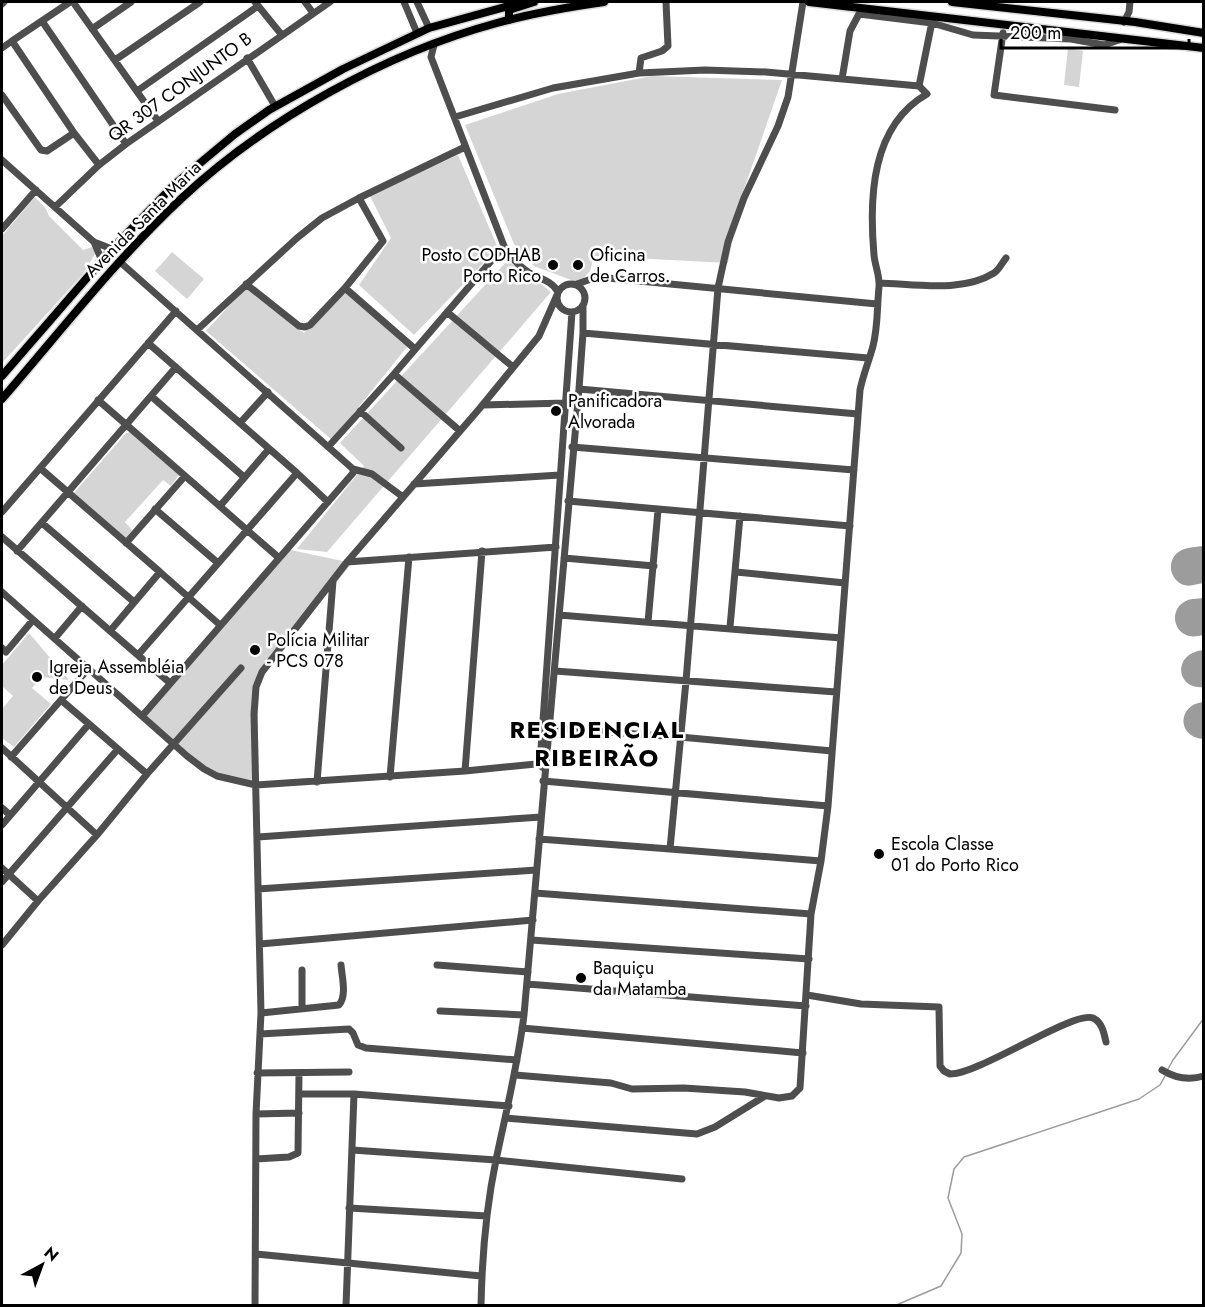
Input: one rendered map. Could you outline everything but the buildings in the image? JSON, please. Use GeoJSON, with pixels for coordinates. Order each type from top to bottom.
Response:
{"type":"FeatureCollection","features":[{"type":"Feature","properties":{"kind":"main road","name":"Avenida Santa Maria"},"geometry":{"type":"LineString","coordinates":[[2,376],[112,249],[175,184],[235,134],[275,106],[329,76],[417,33],[491,9],[522,2]]}},
{"type":"Feature","properties":{"kind":"main road"},"geometry":{"type":"LineString","coordinates":[[509,20],[509,10],[534,2]]}},
{"type":"Feature","properties":{"kind":"main road","name":"Avenida Santa Maria"},"geometry":{"type":"LineString","coordinates":[[3,395],[120,262],[182,197],[273,127],[347,83],[418,51],[495,23],[559,8],[604,2]]}},
{"type":"Feature","properties":{"kind":"main road"},"geometry":{"type":"LineString","coordinates":[[809,2],[932,20],[1008,24],[1119,40],[1202,46]]}},
{"type":"Feature","properties":{"kind":"main road"},"geometry":{"type":"LineString","coordinates":[[958,2],[1135,22],[1203,33]]}},
{"type":"Feature","properties":{"kind":"main road"},"geometry":{"type":"LineString","coordinates":[[491,9],[495,23]]}},
{"type":"Feature","properties":{"kind":"main road"},"geometry":{"type":"LineString","coordinates":[[1035,12],[1040,30]]}},
{"type":"Feature","properties":{"kind":"main road"},"geometry":{"type":"LineString","coordinates":[[1040,30],[1052,14]]}},
{"type":"Feature","properties":{"kind":"main road"},"geometry":{"type":"LineString","coordinates":[[343,69],[347,83]]}},
{"type":"Feature","properties":{"kind":"main road"},"geometry":{"type":"LineString","coordinates":[[329,76],[335,90]]}},
{"type":"Feature","properties":{"kind":"main road"},"geometry":{"type":"LineString","coordinates":[[9,368],[20,378]]}},
{"type":"Feature","properties":{"kind":"street"},"geometry":{"type":"LineString","coordinates":[[2,48],[71,2],[158,121]]}},
{"type":"Feature","properties":{"kind":"street"},"geometry":{"type":"LineString","coordinates":[[92,29],[121,4],[131,2]]}},
{"type":"Feature","properties":{"kind":"street"},"geometry":{"type":"LineString","coordinates":[[115,60],[200,2]]}},
{"type":"Feature","properties":{"kind":"street"},"geometry":{"type":"LineString","coordinates":[[305,2],[313,13]]}},
{"type":"Feature","properties":{"kind":"street","name":"QR 307 CONJUNTO B"},"geometry":{"type":"LineString","coordinates":[[55,207],[99,165],[126,144],[330,2]]}},
{"type":"Feature","properties":{"kind":"street"},"geometry":{"type":"LineString","coordinates":[[404,2],[417,33]]}},
{"type":"Feature","properties":{"kind":"street"},"geometry":{"type":"LineString","coordinates":[[417,2],[429,28]]}},
{"type":"Feature","properties":{"kind":"street"},"geometry":{"type":"LineString","coordinates":[[639,73],[641,58],[662,51],[668,45],[666,2]]}},
{"type":"Feature","properties":{"kind":"street"},"geometry":{"type":"LineString","coordinates":[[670,849],[718,288],[728,242],[744,198],[785,108],[793,74],[802,2]]}},
{"type":"Feature","properties":{"kind":"street"},"geometry":{"type":"LineString","coordinates":[[1124,22],[1129,12],[1130,2]]}},
{"type":"Feature","properties":{"kind":"street"},"geometry":{"type":"LineString","coordinates":[[137,92],[257,4],[281,34]]}},
{"type":"Feature","properties":{"kind":"street"},"geometry":{"type":"LineString","coordinates":[[1129,12],[1135,22]]}},
{"type":"Feature","properties":{"kind":"street"},"geometry":{"type":"LineString","coordinates":[[842,79],[850,31],[859,14],[932,20],[973,35],[1003,35],[1040,30]]}},
{"type":"Feature","properties":{"kind":"street"},"geometry":{"type":"LineString","coordinates":[[919,86],[932,20]]}},
{"type":"Feature","properties":{"kind":"street"},"geometry":{"type":"LineString","coordinates":[[42,21],[126,144]]}},
{"type":"Feature","properties":{"kind":"street"},"geometry":{"type":"LineString","coordinates":[[1008,24],[1003,35],[994,94],[1114,110]]}},
{"type":"Feature","properties":{"kind":"street"},"geometry":{"type":"LineString","coordinates":[[12,41],[74,133],[99,165]]}},
{"type":"Feature","properties":{"kind":"street"},"geometry":{"type":"LineString","coordinates":[[434,45],[431,57],[504,246],[513,259],[530,273],[550,283],[558,294],[561,308]]}},
{"type":"Feature","properties":{"kind":"street"},"geometry":{"type":"LineString","coordinates":[[418,51],[431,57]]}},
{"type":"Feature","properties":{"kind":"street"},"geometry":{"type":"LineString","coordinates":[[247,58],[275,106]]}},
{"type":"Feature","properties":{"kind":"street"},"geometry":{"type":"LineString","coordinates":[[455,117],[553,88],[639,73],[705,70],[793,74],[919,86],[927,94],[912,102],[903,112],[887,139],[878,160],[872,206],[874,258],[879,283],[876,332],[862,380],[858,414],[828,806],[811,914],[802,1082],[797,1092],[786,1097],[684,1088],[632,1089],[611,1083],[515,1075]]}},
{"type":"Feature","properties":{"kind":"street"},"geometry":{"type":"LineString","coordinates":[[2,94],[41,150],[47,152],[74,133]]}},
{"type":"Feature","properties":{"kind":"street"},"geometry":{"type":"LineString","coordinates":[[196,330],[322,218],[465,147]]}},
{"type":"Feature","properties":{"kind":"street"},"geometry":{"type":"LineString","coordinates":[[2,161],[94,242],[112,249]]}},
{"type":"Feature","properties":{"kind":"street"},"geometry":{"type":"LineString","coordinates":[[2,229],[36,190]]}},
{"type":"Feature","properties":{"kind":"street"},"geometry":{"type":"LineString","coordinates":[[246,284],[299,326],[310,325],[381,245],[382,241],[359,198]]}},
{"type":"Feature","properties":{"kind":"street"},"geometry":{"type":"LineString","coordinates":[[94,242],[102,261]]}},
{"type":"Feature","properties":{"kind":"street"},"geometry":{"type":"LineString","coordinates":[[328,447],[504,246]]}},
{"type":"Feature","properties":{"kind":"street"},"geometry":{"type":"LineString","coordinates":[[879,283],[941,285],[973,281],[996,272],[1005,258]]}},
{"type":"Feature","properties":{"kind":"street"},"geometry":{"type":"LineString","coordinates":[[120,262],[353,469],[372,474],[402,497]]}},
{"type":"Feature","properties":{"kind":"street"},"geometry":{"type":"LineString","coordinates":[[537,277],[566,284],[577,284],[597,278],[877,304]]}},
{"type":"Feature","properties":{"kind":"street"},"geometry":{"type":"LineString","coordinates":[[543,763],[555,671],[572,447],[579,389],[583,306],[597,278]]}},
{"type":"Feature","properties":{"kind":"street"},"geometry":{"type":"LineString","coordinates":[[255,1305],[256,1114],[261,1013],[254,714],[258,679],[347,562],[483,405],[539,336],[558,294],[566,284]]}},
{"type":"Feature","properties":{"kind":"street"},"geometry":{"type":"LineString","coordinates":[[577,284],[586,297]]}},
{"type":"Feature","properties":{"kind":"street"},"geometry":{"type":"LineString","coordinates":[[345,288],[415,349]]}},
{"type":"Feature","properties":{"kind":"street"},"geometry":{"type":"LineString","coordinates":[[561,308],[572,312],[583,306]]}},
{"type":"Feature","properties":{"kind":"street"},"geometry":{"type":"LineString","coordinates":[[548,317],[561,308]]}},
{"type":"Feature","properties":{"kind":"street"},"geometry":{"type":"LineString","coordinates":[[2,512],[176,311]]}},
{"type":"Feature","properties":{"kind":"street"},"geometry":{"type":"LineString","coordinates":[[447,312],[513,367]]}},
{"type":"Feature","properties":{"kind":"street"},"geometry":{"type":"LineString","coordinates":[[481,1305],[486,1216],[515,1075],[527,984],[541,817],[560,475],[572,312]]}},
{"type":"Feature","properties":{"kind":"street"},"geometry":{"type":"LineString","coordinates":[[583,333],[868,358]]}},
{"type":"Feature","properties":{"kind":"street"},"geometry":{"type":"LineString","coordinates":[[148,343],[328,502]]}},
{"type":"Feature","properties":{"kind":"street"},"geometry":{"type":"LineString","coordinates":[[17,551],[176,368]]}},
{"type":"Feature","properties":{"kind":"street"},"geometry":{"type":"LineString","coordinates":[[394,374],[460,431]]}},
{"type":"Feature","properties":{"kind":"street"},"geometry":{"type":"LineString","coordinates":[[579,389],[858,414]]}},
{"type":"Feature","properties":{"kind":"street"},"geometry":{"type":"LineString","coordinates":[[240,423],[268,392]]}},
{"type":"Feature","properties":{"kind":"street"},"geometry":{"type":"LineString","coordinates":[[151,396],[244,477]]}},
{"type":"Feature","properties":{"kind":"street"},"geometry":{"type":"LineString","coordinates":[[98,400],[278,557]]}},
{"type":"Feature","properties":{"kind":"street"},"geometry":{"type":"LineString","coordinates":[[483,405],[566,403]]}},
{"type":"Feature","properties":{"kind":"street"},"geometry":{"type":"LineString","coordinates":[[360,411],[401,448]]}},
{"type":"Feature","properties":{"kind":"street"},"geometry":{"type":"LineString","coordinates":[[572,447],[854,470]]}},
{"type":"Feature","properties":{"kind":"street"},"geometry":{"type":"LineString","coordinates":[[220,506],[269,449]]}},
{"type":"Feature","properties":{"kind":"street"},"geometry":{"type":"LineString","coordinates":[[40,468],[220,625]]}},
{"type":"Feature","properties":{"kind":"street"},"geometry":{"type":"LineString","coordinates":[[142,715],[353,473],[353,469]]}},
{"type":"Feature","properties":{"kind":"street"},"geometry":{"type":"LineString","coordinates":[[138,655],[297,473]]}},
{"type":"Feature","properties":{"kind":"street"},"geometry":{"type":"LineString","coordinates":[[414,484],[560,475]]}},
{"type":"Feature","properties":{"kind":"street"},"geometry":{"type":"LineString","coordinates":[[126,543],[184,476]]}},
{"type":"Feature","properties":{"kind":"street"},"geometry":{"type":"LineString","coordinates":[[568,501],[850,526]]}},
{"type":"Feature","properties":{"kind":"street"},"geometry":{"type":"LineString","coordinates":[[155,509],[218,563]]}},
{"type":"Feature","properties":{"kind":"street"},"geometry":{"type":"LineString","coordinates":[[648,622],[658,510]]}},
{"type":"Feature","properties":{"kind":"street"},"geometry":{"type":"LineString","coordinates":[[730,627],[740,516]]}},
{"type":"Feature","properties":{"kind":"street"},"geometry":{"type":"LineString","coordinates":[[42,523],[134,602]]}},
{"type":"Feature","properties":{"kind":"street"},"geometry":{"type":"LineString","coordinates":[[2,537],[170,683]]}},
{"type":"Feature","properties":{"kind":"street"},"geometry":{"type":"LineString","coordinates":[[347,562],[556,547]]}},
{"type":"Feature","properties":{"kind":"street"},"geometry":{"type":"LineString","coordinates":[[465,771],[482,552]]}},
{"type":"Feature","properties":{"kind":"street"},"geometry":{"type":"LineString","coordinates":[[390,777],[409,557]]}},
{"type":"Feature","properties":{"kind":"street"},"geometry":{"type":"LineString","coordinates":[[564,558],[654,566]]}},
{"type":"Feature","properties":{"kind":"street"},"geometry":{"type":"LineString","coordinates":[[110,631],[160,572]]}},
{"type":"Feature","properties":{"kind":"street"},"geometry":{"type":"LineString","coordinates":[[736,572],[845,583]]}},
{"type":"Feature","properties":{"kind":"street"},"geometry":{"type":"LineString","coordinates":[[317,782],[333,581]]}},
{"type":"Feature","properties":{"kind":"street"},"geometry":{"type":"LineString","coordinates":[[2,592],[204,769],[217,776],[256,785],[390,777],[543,763]]}},
{"type":"Feature","properties":{"kind":"street"},"geometry":{"type":"LineString","coordinates":[[54,638],[82,606]]}},
{"type":"Feature","properties":{"kind":"street"},"geometry":{"type":"LineString","coordinates":[[558,615],[730,627],[841,638]]}},
{"type":"Feature","properties":{"kind":"street"},"geometry":{"type":"LineString","coordinates":[[3,652],[33,620]]}},
{"type":"Feature","properties":{"kind":"street"},"geometry":{"type":"LineString","coordinates":[[11,757],[89,668]]}},
{"type":"Feature","properties":{"kind":"street"},"geometry":{"type":"LineString","coordinates":[[2,945],[38,901],[98,835],[147,774],[242,668]]}},
{"type":"Feature","properties":{"kind":"street"},"geometry":{"type":"LineString","coordinates":[[555,671],[836,692]]}},
{"type":"Feature","properties":{"kind":"street"},"geometry":{"type":"LineString","coordinates":[[61,700],[147,774]]}},
{"type":"Feature","properties":{"kind":"street"},"geometry":{"type":"LineString","coordinates":[[2,825],[89,724]]}},
{"type":"Feature","properties":{"kind":"street"},"geometry":{"type":"LineString","coordinates":[[549,728],[832,751]]}},
{"type":"Feature","properties":{"kind":"street"},"geometry":{"type":"LineString","coordinates":[[2,748],[98,835]]}},
{"type":"Feature","properties":{"kind":"street"},"geometry":{"type":"LineString","coordinates":[[2,882],[118,749]]}},
{"type":"Feature","properties":{"kind":"street"},"geometry":{"type":"LineString","coordinates":[[543,782],[828,806]]}},
{"type":"Feature","properties":{"kind":"street"},"geometry":{"type":"LineString","coordinates":[[2,808],[10,815]]}},
{"type":"Feature","properties":{"kind":"street"},"geometry":{"type":"LineString","coordinates":[[258,837],[541,817]]}},
{"type":"Feature","properties":{"kind":"street"},"geometry":{"type":"LineString","coordinates":[[539,839],[821,861]]}},
{"type":"Feature","properties":{"kind":"street"},"geometry":{"type":"LineString","coordinates":[[2,868],[38,901]]}},
{"type":"Feature","properties":{"kind":"street"},"geometry":{"type":"LineString","coordinates":[[258,889],[536,870]]}},
{"type":"Feature","properties":{"kind":"street"},"geometry":{"type":"LineString","coordinates":[[535,893],[811,914]]}},
{"type":"Feature","properties":{"kind":"street"},"geometry":{"type":"LineString","coordinates":[[260,944],[532,920]]}},
{"type":"Feature","properties":{"kind":"street"},"geometry":{"type":"LineString","coordinates":[[531,940],[809,959]]}},
{"type":"Feature","properties":{"kind":"street"},"geometry":{"type":"LineString","coordinates":[[261,1013],[341,1004],[343,995],[341,965]]}},
{"type":"Feature","properties":{"kind":"street"},"geometry":{"type":"LineString","coordinates":[[436,965],[528,972]]}},
{"type":"Feature","properties":{"kind":"street"},"geometry":{"type":"LineString","coordinates":[[302,970],[302,1008]]}},
{"type":"Feature","properties":{"kind":"street"},"geometry":{"type":"LineString","coordinates":[[527,984],[806,1006]]}},
{"type":"Feature","properties":{"kind":"street"},"geometry":{"type":"LineString","coordinates":[[807,995],[861,1004],[939,1007],[940,1066],[951,1074],[979,1065],[1086,1017],[1093,1018],[1102,1026],[1106,1042]]}},
{"type":"Feature","properties":{"kind":"street"},"geometry":{"type":"LineString","coordinates":[[440,1011],[524,1016]]}},
{"type":"Feature","properties":{"kind":"street"},"geometry":{"type":"LineString","coordinates":[[522,1028],[803,1053]]}},
{"type":"Feature","properties":{"kind":"street"},"geometry":{"type":"LineString","coordinates":[[260,1034],[349,1029],[358,1045],[366,1048],[517,1060]]}},
{"type":"Feature","properties":{"kind":"street"},"geometry":{"type":"LineString","coordinates":[[1162,1070],[1172,1076],[1189,1079],[1203,1076]]}},
{"type":"Feature","properties":{"kind":"street"},"geometry":{"type":"LineString","coordinates":[[257,1073],[349,1072]]}},
{"type":"Feature","properties":{"kind":"street"},"geometry":{"type":"LineString","coordinates":[[256,1160],[289,1157],[297,1154],[299,1073]]}},
{"type":"Feature","properties":{"kind":"street"},"geometry":{"type":"LineString","coordinates":[[300,1094],[354,1094],[509,1106]]}},
{"type":"Feature","properties":{"kind":"street"},"geometry":{"type":"LineString","coordinates":[[346,1305],[354,1094]]}},
{"type":"Feature","properties":{"kind":"street"},"geometry":{"type":"LineString","coordinates":[[506,1118],[697,1134],[722,1124],[765,1096]]}},
{"type":"Feature","properties":{"kind":"street"},"geometry":{"type":"LineString","coordinates":[[256,1114],[299,1113]]}},
{"type":"Feature","properties":{"kind":"street"},"geometry":{"type":"LineString","coordinates":[[352,1150],[496,1160],[682,1179]]}},
{"type":"Feature","properties":{"kind":"street"},"geometry":{"type":"LineString","coordinates":[[349,1208],[486,1216]]}},
{"type":"Feature","properties":{"kind":"street"},"geometry":{"type":"LineString","coordinates":[[256,1254],[481,1276]]}},
{"type":"Feature","properties":{"kind":"shaded area"},"geometry":{"type":"Polygon","coordinates":[[[1068,48],[1083,51],[1079,87],[1064,85],[1068,48]]]}},
{"type":"Feature","properties":{"kind":"shaded area"},"geometry":{"type":"Polygon","coordinates":[[[652,76],[782,80],[741,198],[728,263],[594,256],[590,271],[579,283],[534,266],[514,244],[465,125],[558,94],[652,76]]]}},
{"type":"Feature","properties":{"kind":"shaded area"},"geometry":{"type":"Polygon","coordinates":[[[458,155],[498,248],[414,335],[359,285],[391,238],[370,196],[458,155]]]}},
{"type":"Feature","properties":{"kind":"shaded area"},"geometry":{"type":"Polygon","coordinates":[[[35,197],[49,216],[83,250],[92,247],[96,252],[83,274],[2,363],[2,236],[35,197]]]}},
{"type":"Feature","properties":{"kind":"shaded area"},"geometry":{"type":"Polygon","coordinates":[[[172,252],[204,279],[187,299],[155,271],[172,252]]]}},
{"type":"Feature","properties":{"kind":"shaded area"},"geometry":{"type":"Polygon","coordinates":[[[507,261],[530,275],[551,292],[327,552],[297,549],[364,466],[340,443],[507,261]]]}},
{"type":"Feature","properties":{"kind":"shaded area"},"geometry":{"type":"Polygon","coordinates":[[[245,288],[304,333],[346,292],[407,347],[332,440],[206,331],[245,288]]]}},
{"type":"Feature","properties":{"kind":"shaded area"},"geometry":{"type":"Polygon","coordinates":[[[131,432],[179,475],[171,486],[163,480],[125,522],[132,530],[125,539],[73,494],[126,433],[131,432]]]}},
{"type":"Feature","properties":{"kind":"shaded area"},"geometry":{"type":"Polygon","coordinates":[[[1203,546],[1203,583],[1184,585],[1172,574],[1173,559],[1182,550],[1203,546]]]}},
{"type":"Feature","properties":{"kind":"shaded area"},"geometry":{"type":"Polygon","coordinates":[[[286,549],[352,563],[259,680],[256,785],[220,776],[204,768],[143,715],[286,549]]]}},
{"type":"Feature","properties":{"kind":"shaded area"},"geometry":{"type":"Polygon","coordinates":[[[1203,598],[1203,635],[1184,634],[1175,620],[1177,610],[1186,601],[1203,598]]]}},
{"type":"Feature","properties":{"kind":"shaded area"},"geometry":{"type":"Polygon","coordinates":[[[29,633],[69,680],[42,677],[32,688],[51,704],[14,747],[2,738],[2,709],[13,696],[2,686],[2,665],[29,633]]]}},
{"type":"Feature","properties":{"kind":"shaded area"},"geometry":{"type":"Polygon","coordinates":[[[1203,650],[1203,687],[1194,686],[1183,678],[1182,664],[1193,653],[1203,650]]]}},
{"type":"Feature","properties":{"kind":"shaded area"},"geometry":{"type":"Polygon","coordinates":[[[1203,702],[1203,739],[1188,733],[1184,721],[1188,709],[1194,704],[1203,702]]]}},
{"type":"Feature","properties":{"kind":"waterway"},"geometry":{"type":"LineString","coordinates":[[1167,1071],[1204,1018]]}},
{"type":"Feature","properties":{"kind":"waterway"},"geometry":{"type":"LineString","coordinates":[[894,1306],[941,1286],[961,1253],[962,1234],[948,1198],[954,1169],[964,1157],[1139,1099],[1160,1085],[1165,1076]]}},
{"type":"Feature","properties":{"kind":"place","name":"Posto CODHAB Porto Rico"},"geometry":{"type":"Point","coordinates":[553,265]}},
{"type":"Feature","properties":{"kind":"place","name":"Oficina de Carros."},"geometry":{"type":"Point","coordinates":[578,265]}},
{"type":"Feature","properties":{"kind":"place","name":"Panificadora Alvorada"},"geometry":{"type":"Point","coordinates":[556,411]}},
{"type":"Feature","properties":{"kind":"place","name":"Polícia Militar - PCS 078"},"geometry":{"type":"Point","coordinates":[255,650]}},
{"type":"Feature","properties":{"kind":"place","name":"Igreja Assembléia de Deus"},"geometry":{"type":"Point","coordinates":[37,677]}},
{"type":"Feature","properties":{"kind":"place","name":"Escola Classe 01 do Porto Rico"},"geometry":{"type":"Point","coordinates":[879,854]}},
{"type":"Feature","properties":{"kind":"place","name":"Baquiçu da Matamba"},"geometry":{"type":"Point","coordinates":[581,978]}},
{"type":"Feature","properties":{"kind":"district","name":"RESIDENCIAL RIBEIRÃO"},"geometry":{"type":"Point","coordinates":[597,743]}}]}
